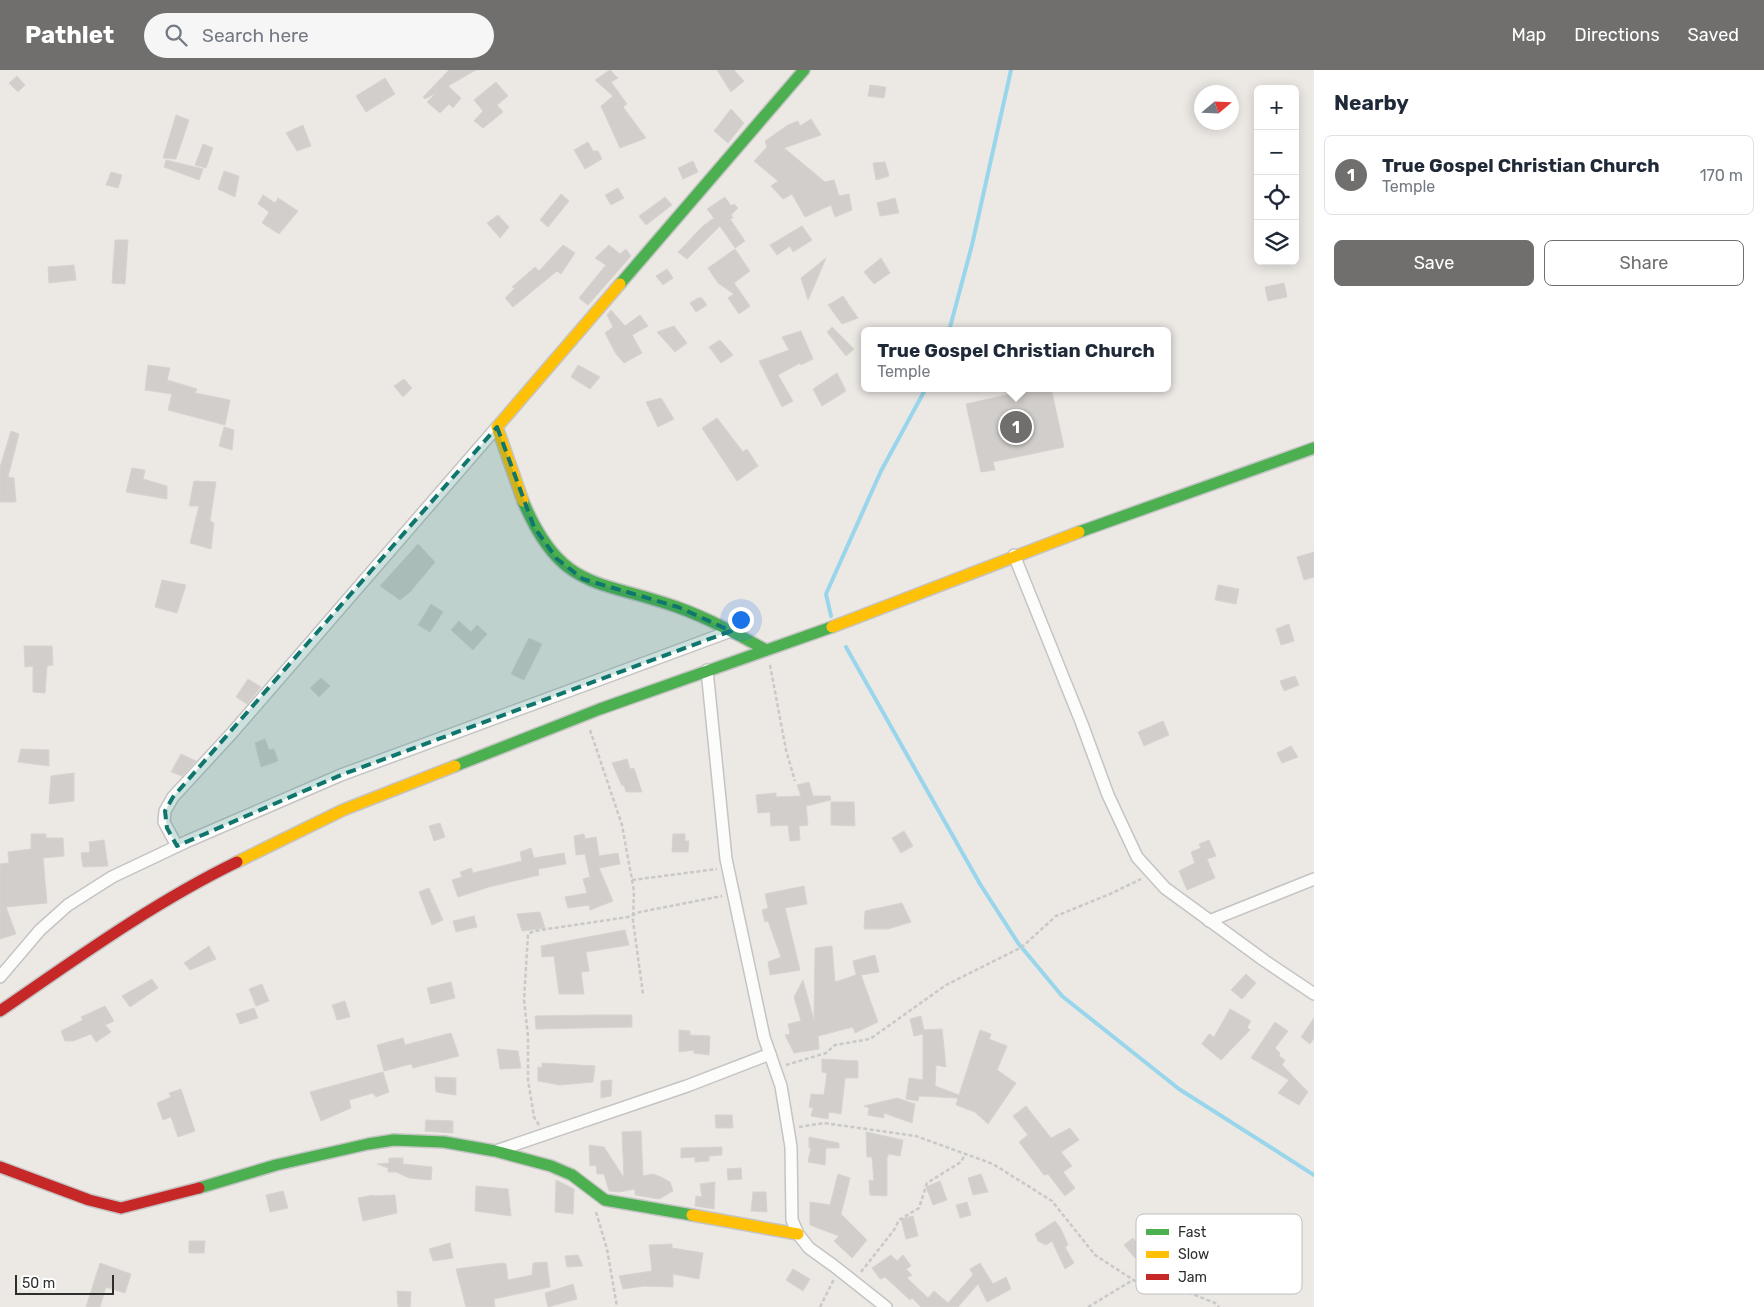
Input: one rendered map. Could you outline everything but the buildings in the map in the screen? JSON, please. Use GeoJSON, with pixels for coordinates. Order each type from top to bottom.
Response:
{"type":"FeatureCollection","features":[{"type":"Feature","properties":{"kind":"main road"},"geometry":{"type":"LineString","coordinates":[[766,650],[731,631],[678,607],[583,578],[557,559],[534,527],[515,483],[497,427],[804,70]]}},
{"type":"Feature","properties":{"kind":"main road"},"geometry":{"type":"LineString","coordinates":[[0,1011],[128,924],[192,884],[334,814],[600,709],[835,626],[1014,555],[1122,519],[1314,448]]}},
{"type":"Feature","properties":{"kind":"main road"},"geometry":{"type":"LineString","coordinates":[[0,1167],[89,1200],[121,1208],[174,1196],[276,1164],[386,1141],[444,1142],[495,1151],[551,1166],[572,1175],[605,1200],[798,1234]]}},
{"type":"Feature","properties":{"kind":"street"},"geometry":{"type":"LineString","coordinates":[[177,846],[164,822],[165,811],[173,797],[232,733],[497,427]]}},
{"type":"Feature","properties":{"kind":"street"},"geometry":{"type":"LineString","coordinates":[[1014,555],[1120,823],[1138,857],[1164,888],[1314,994]]}},
{"type":"Feature","properties":{"kind":"street"},"geometry":{"type":"LineString","coordinates":[[0,977],[40,930],[68,904],[112,878],[177,846],[341,775],[731,631]]}},
{"type":"Feature","properties":{"kind":"street"},"geometry":{"type":"LineString","coordinates":[[707,670],[728,868],[770,1054],[781,1086],[788,1129],[792,1220],[798,1234],[809,1248],[886,1307]]}},
{"type":"Feature","properties":{"kind":"street"},"geometry":{"type":"LineString","coordinates":[[1209,921],[1314,879]]}},
{"type":"Feature","properties":{"kind":"street"},"geometry":{"type":"LineString","coordinates":[[495,1151],[687,1086],[770,1054]]}},
{"type":"Feature","properties":{"kind":"path"},"geometry":{"type":"LineString","coordinates":[[766,650],[784,741],[795,781]]}},
{"type":"Feature","properties":{"kind":"path"},"geometry":{"type":"LineString","coordinates":[[589,729],[622,825],[632,880],[633,920],[643,994]]}},
{"type":"Feature","properties":{"kind":"path"},"geometry":{"type":"LineString","coordinates":[[632,880],[728,868]]}},
{"type":"Feature","properties":{"kind":"path"},"geometry":{"type":"LineString","coordinates":[[774,1067],[800,1062],[826,1053],[835,1045],[870,1039],[946,985],[1022,947],[1056,916],[1110,894],[1151,873]]}},
{"type":"Feature","properties":{"kind":"path"},"geometry":{"type":"LineString","coordinates":[[543,1133],[534,1117],[528,1080],[528,1036],[524,1000],[528,934],[534,931],[628,917],[640,912],[734,895]]}},
{"type":"Feature","properties":{"kind":"path"},"geometry":{"type":"LineString","coordinates":[[788,1129],[824,1123],[916,1136],[993,1164],[1052,1201],[1095,1255],[1136,1282]]}},
{"type":"Feature","properties":{"kind":"path"},"geometry":{"type":"LineString","coordinates":[[859,1275],[894,1230],[899,1220],[920,1208],[927,1183],[961,1162],[965,1154]]}},
{"type":"Feature","properties":{"kind":"path"},"geometry":{"type":"LineString","coordinates":[[591,1191],[607,1249],[617,1307]]}},
{"type":"Feature","properties":{"kind":"path"},"geometry":{"type":"LineString","coordinates":[[820,1307],[838,1269]]}},
{"type":"Feature","properties":{"kind":"path"},"geometry":{"type":"LineString","coordinates":[[1088,1307],[1133,1280]]}},
{"type":"Feature","properties":{"kind":"path"},"geometry":{"type":"LineString","coordinates":[[1192,1294],[1215,1303],[1219,1307]]}},
{"type":"Feature","properties":{"kind":"highlighted area"},"geometry":{"type":"Polygon","coordinates":[[[497,427],[534,527],[557,559],[583,579],[678,607],[731,631],[341,775],[177,846],[167,828],[165,811],[173,797],[497,427]]]}},
{"type":"Feature","properties":{"kind":"waterway"},"geometry":{"type":"LineString","coordinates":[[950,327],[972,245],[1011,70]]}},
{"type":"Feature","properties":{"kind":"waterway"},"geometry":{"type":"LineString","coordinates":[[831,616],[826,594],[881,471],[924,392]]}},
{"type":"Feature","properties":{"kind":"waterway"},"geometry":{"type":"LineString","coordinates":[[846,647],[980,884],[1018,943],[1062,996],[1179,1089],[1314,1175]]}},
{"type":"Feature","properties":{"kind":"traffic: fast"},"geometry":{"type":"LineString","coordinates":[[620,284],[804,70]]}},
{"type":"Feature","properties":{"kind":"traffic: fast"},"geometry":{"type":"LineString","coordinates":[[1079,532],[1314,448]]}},
{"type":"Feature","properties":{"kind":"traffic: fast"},"geometry":{"type":"LineString","coordinates":[[523,501],[537,530],[552,552],[567,567],[603,585],[689,611],[766,650]]}},
{"type":"Feature","properties":{"kind":"traffic: fast"},"geometry":{"type":"LineString","coordinates":[[455,766],[600,709],[832,627]]}},
{"type":"Feature","properties":{"kind":"traffic: fast"},"geometry":{"type":"LineString","coordinates":[[199,1188],[276,1165],[368,1144],[394,1140],[444,1142],[495,1151],[551,1166],[572,1175],[605,1200],[692,1215]]}},
{"type":"Feature","properties":{"kind":"traffic: slow"},"geometry":{"type":"LineString","coordinates":[[523,501],[497,427],[620,284]]}},
{"type":"Feature","properties":{"kind":"traffic: slow"},"geometry":{"type":"LineString","coordinates":[[832,627],[1079,532]]}},
{"type":"Feature","properties":{"kind":"traffic: slow"},"geometry":{"type":"LineString","coordinates":[[237,862],[343,810],[455,766]]}},
{"type":"Feature","properties":{"kind":"traffic: slow"},"geometry":{"type":"LineString","coordinates":[[692,1215],[798,1234]]}},
{"type":"Feature","properties":{"kind":"traffic: jam"},"geometry":{"type":"LineString","coordinates":[[0,1011],[145,913],[237,862]]}},
{"type":"Feature","properties":{"kind":"traffic: jam"},"geometry":{"type":"LineString","coordinates":[[0,1167],[89,1200],[121,1208],[199,1188]]}},
{"type":"Feature","properties":{"kind":"place","name":"True Gospel Christian Church"},"geometry":{"type":"Point","coordinates":[1016,427]}}]}
